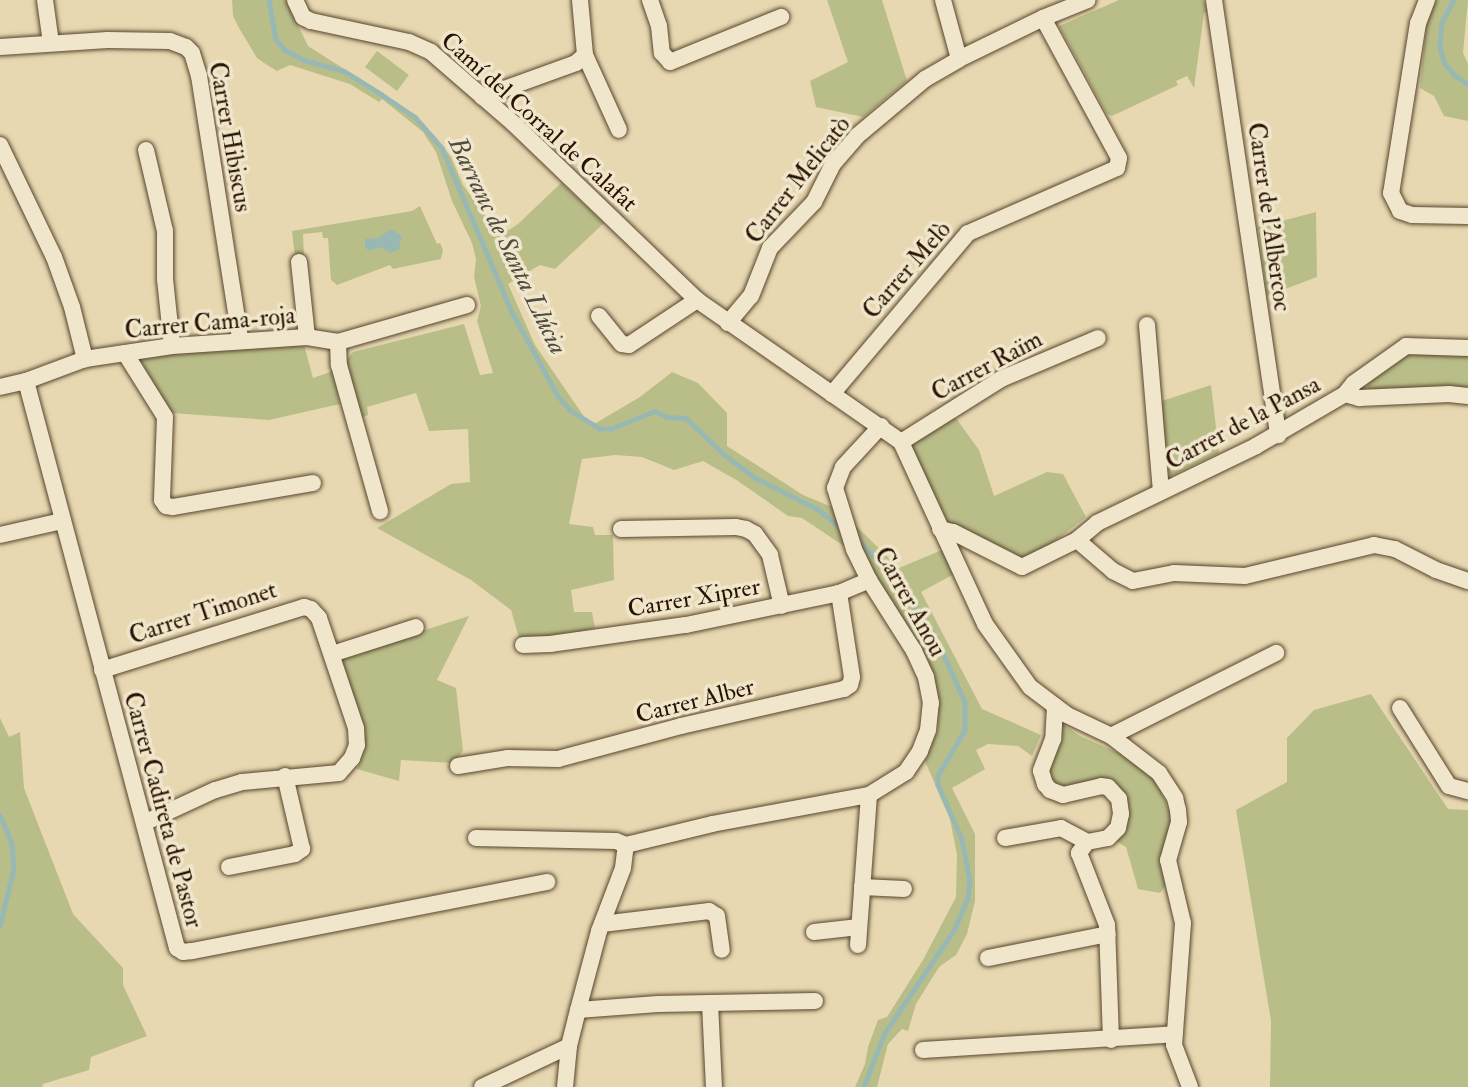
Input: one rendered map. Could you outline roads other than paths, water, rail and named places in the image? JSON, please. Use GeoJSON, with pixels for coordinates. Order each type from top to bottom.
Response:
{"type":"FeatureCollection","features":[{"type":"Feature","properties":{"kind":"street"},"geometry":{"type":"LineString","coordinates":[[45,0],[51,43]]}},
{"type":"Feature","properties":{"kind":"street","name":"Camí del Corral de Calafat"},"geometry":{"type":"LineString","coordinates":[[295,0],[303,17],[311,20],[421,46],[482,97],[697,300],[901,442],[993,636],[1030,687],[1097,732],[1111,736],[1158,773],[1178,810],[1179,822],[1168,860],[1183,923],[1174,1034],[1176,1057],[1190,1087]]}},
{"type":"Feature","properties":{"kind":"street"},"geometry":{"type":"LineString","coordinates":[[580,0],[585,55],[618,130]]}},
{"type":"Feature","properties":{"kind":"street"},"geometry":{"type":"LineString","coordinates":[[650,0],[659,26],[662,53],[670,62],[781,17]]}},
{"type":"Feature","properties":{"kind":"street"},"geometry":{"type":"LineString","coordinates":[[943,0],[959,58]]}},
{"type":"Feature","properties":{"kind":"street","name":"Carrer Melicatò"},"geometry":{"type":"LineString","coordinates":[[728,323],[751,296],[770,248],[814,202],[833,164],[850,143],[899,98],[959,58],[1088,0]]}},
{"type":"Feature","properties":{"kind":"street"},"geometry":{"type":"LineString","coordinates":[[1427,0],[1418,23],[1391,193],[1400,211],[1412,215],[1468,216]]}},
{"type":"Feature","properties":{"kind":"street","name":"Carrer de l'Albercoc"},"geometry":{"type":"LineString","coordinates":[[1215,3],[1278,435]]}},
{"type":"Feature","properties":{"kind":"street","name":"Carrer Melò"},"geometry":{"type":"LineString","coordinates":[[832,394],[968,233],[1114,171],[1119,158],[1043,19]]}},
{"type":"Feature","properties":{"kind":"street","name":"Carrer Hibiscus"},"geometry":{"type":"LineString","coordinates":[[0,47],[51,43],[170,41],[186,47],[194,56],[240,339]]}},
{"type":"Feature","properties":{"kind":"street"},"geometry":{"type":"LineString","coordinates":[[482,97],[576,63],[585,55]]}},
{"type":"Feature","properties":{"kind":"street"},"geometry":{"type":"LineString","coordinates":[[0,145],[54,257],[72,307],[85,359],[26,381],[0,387]]}},
{"type":"Feature","properties":{"kind":"street"},"geometry":{"type":"LineString","coordinates":[[146,150],[165,231],[165,279],[172,346]]}},
{"type":"Feature","properties":{"kind":"street"},"geometry":{"type":"LineString","coordinates":[[299,262],[307,337]]}},
{"type":"Feature","properties":{"kind":"street"},"geometry":{"type":"LineString","coordinates":[[599,316],[622,344],[629,345],[697,300]]}},
{"type":"Feature","properties":{"kind":"street","name":"Carrer Cama-roja"},"geometry":{"type":"LineString","coordinates":[[85,359],[240,339],[307,337],[338,342],[467,305]]}},
{"type":"Feature","properties":{"kind":"street","name":"Carrer de la Pansa"},"geometry":{"type":"LineString","coordinates":[[1147,325],[1161,491]]}},
{"type":"Feature","properties":{"kind":"street","name":"Carrer Raïm"},"geometry":{"type":"LineString","coordinates":[[901,442],[1001,379],[1098,338]]}},
{"type":"Feature","properties":{"kind":"street"},"geometry":{"type":"LineString","coordinates":[[338,342],[339,365],[380,511]]}},
{"type":"Feature","properties":{"kind":"street","name":"Carrer de la Pansa"},"geometry":{"type":"LineString","coordinates":[[940,529],[953,531],[1019,567],[1036,562],[1077,540],[1097,523],[1278,435],[1345,394],[1354,383],[1401,348],[1412,345],[1468,348]]}},
{"type":"Feature","properties":{"kind":"street"},"geometry":{"type":"LineString","coordinates":[[125,353],[165,417],[162,500],[166,506],[173,508],[313,483]]}},
{"type":"Feature","properties":{"kind":"street","name":"Carrer Cadireta de Pastor"},"geometry":{"type":"LineString","coordinates":[[26,381],[177,948],[183,952],[547,882]]}},
{"type":"Feature","properties":{"kind":"street","name":"Carrer de la Pansa"},"geometry":{"type":"LineString","coordinates":[[1345,394],[1359,398],[1449,394],[1468,396]]}},
{"type":"Feature","properties":{"kind":"street","name":"Carrer Anou"},"geometry":{"type":"LineString","coordinates":[[476,838],[616,841],[626,845],[712,824],[869,795],[906,772],[920,751],[928,730],[931,703],[921,664],[869,580],[854,549],[835,488],[843,467],[881,426]]}},
{"type":"Feature","properties":{"kind":"street"},"geometry":{"type":"LineString","coordinates":[[0,535],[62,521]]}},
{"type":"Feature","properties":{"kind":"street"},"geometry":{"type":"LineString","coordinates":[[621,529],[746,529],[755,534],[770,555],[782,606]]}},
{"type":"Feature","properties":{"kind":"street"},"geometry":{"type":"LineString","coordinates":[[1077,540],[1114,571],[1133,581],[1174,573],[1245,576],[1374,545],[1395,549],[1436,570],[1468,581]]}},
{"type":"Feature","properties":{"kind":"street","name":"Carrer Xiprer"},"geometry":{"type":"LineString","coordinates":[[523,645],[550,645],[686,625],[839,593],[869,580]]}},
{"type":"Feature","properties":{"kind":"street","name":"Carrer Alber"},"geometry":{"type":"LineString","coordinates":[[458,766],[508,758],[558,759],[681,726],[844,690],[850,685],[852,677],[839,593]]}},
{"type":"Feature","properties":{"kind":"street","name":"Carrer Timonet"},"geometry":{"type":"LineString","coordinates":[[102,670],[297,607],[311,609],[316,613],[332,654],[356,728],[357,745],[352,758],[339,773],[263,777],[222,787],[145,823]]}},
{"type":"Feature","properties":{"kind":"street"},"geometry":{"type":"LineString","coordinates":[[332,654],[416,627]]}},
{"type":"Feature","properties":{"kind":"street"},"geometry":{"type":"LineString","coordinates":[[1111,736],[1276,653]]}},
{"type":"Feature","properties":{"kind":"street"},"geometry":{"type":"LineString","coordinates":[[1005,838],[1061,828],[1087,842],[1108,838],[1118,828],[1121,814],[1119,799],[1108,787],[1101,786],[1063,795],[1050,790],[1045,784],[1041,771],[1053,738],[1055,706]]}},
{"type":"Feature","properties":{"kind":"street"},"geometry":{"type":"LineString","coordinates":[[1399,708],[1449,786],[1468,791]]}},
{"type":"Feature","properties":{"kind":"street"},"geometry":{"type":"LineString","coordinates":[[229,867],[299,852],[301,843],[285,776]]}},
{"type":"Feature","properties":{"kind":"street"},"geometry":{"type":"LineString","coordinates":[[858,945],[869,795]]}},
{"type":"Feature","properties":{"kind":"street"},"geometry":{"type":"LineString","coordinates":[[1087,842],[1079,853],[1108,934],[1111,1040]]}},
{"type":"Feature","properties":{"kind":"street"},"geometry":{"type":"LineString","coordinates":[[565,1087],[569,1046],[578,1010],[602,924],[623,868],[626,845]]}},
{"type":"Feature","properties":{"kind":"street"},"geometry":{"type":"LineString","coordinates":[[862,887],[904,889]]}},
{"type":"Feature","properties":{"kind":"street"},"geometry":{"type":"LineString","coordinates":[[602,924],[709,911],[717,916],[722,950]]}},
{"type":"Feature","properties":{"kind":"street"},"geometry":{"type":"LineString","coordinates":[[814,932],[859,927]]}},
{"type":"Feature","properties":{"kind":"street"},"geometry":{"type":"LineString","coordinates":[[988,958],[1108,934]]}},
{"type":"Feature","properties":{"kind":"street"},"geometry":{"type":"LineString","coordinates":[[578,1010],[710,1003],[815,1002]]}},
{"type":"Feature","properties":{"kind":"street"},"geometry":{"type":"LineString","coordinates":[[710,1003],[714,1087]]}},
{"type":"Feature","properties":{"kind":"street"},"geometry":{"type":"LineString","coordinates":[[923,1051],[1174,1034]]}},
{"type":"Feature","properties":{"kind":"street"},"geometry":{"type":"LineString","coordinates":[[482,1087],[569,1046]]}},
{"type":"Feature","properties":{"kind":"water"},"geometry":{"type":"Polygon","coordinates":[[[391,229],[402,236],[399,249],[391,253],[380,247],[370,251],[365,248],[365,239],[378,238],[391,229]]]}},
{"type":"Feature","properties":{"kind":"waterway","name":"Barranc de Santa Llúcia"},"geometry":{"type":"LineString","coordinates":[[269,0],[276,39],[285,50],[304,60],[344,71],[381,94],[415,117],[442,148],[512,312],[558,396],[570,410],[601,429],[610,429],[655,411],[667,417],[686,418],[725,455],[756,478],[819,510],[836,524]]}},
{"type":"Feature","properties":{"kind":"waterway"},"geometry":{"type":"LineString","coordinates":[[1454,0],[1442,23],[1440,47],[1444,62],[1454,75],[1468,84]]}},
{"type":"Feature","properties":{"kind":"waterway"},"geometry":{"type":"LineString","coordinates":[[861,543],[892,574],[912,601],[937,640],[965,702],[965,730],[938,776],[938,785],[962,839],[970,881],[968,898],[955,929],[885,1033],[864,1087]]}},
{"type":"Feature","properties":{"kind":"waterway"},"geometry":{"type":"LineString","coordinates":[[0,815],[12,843],[14,869],[0,926]]}}]}
